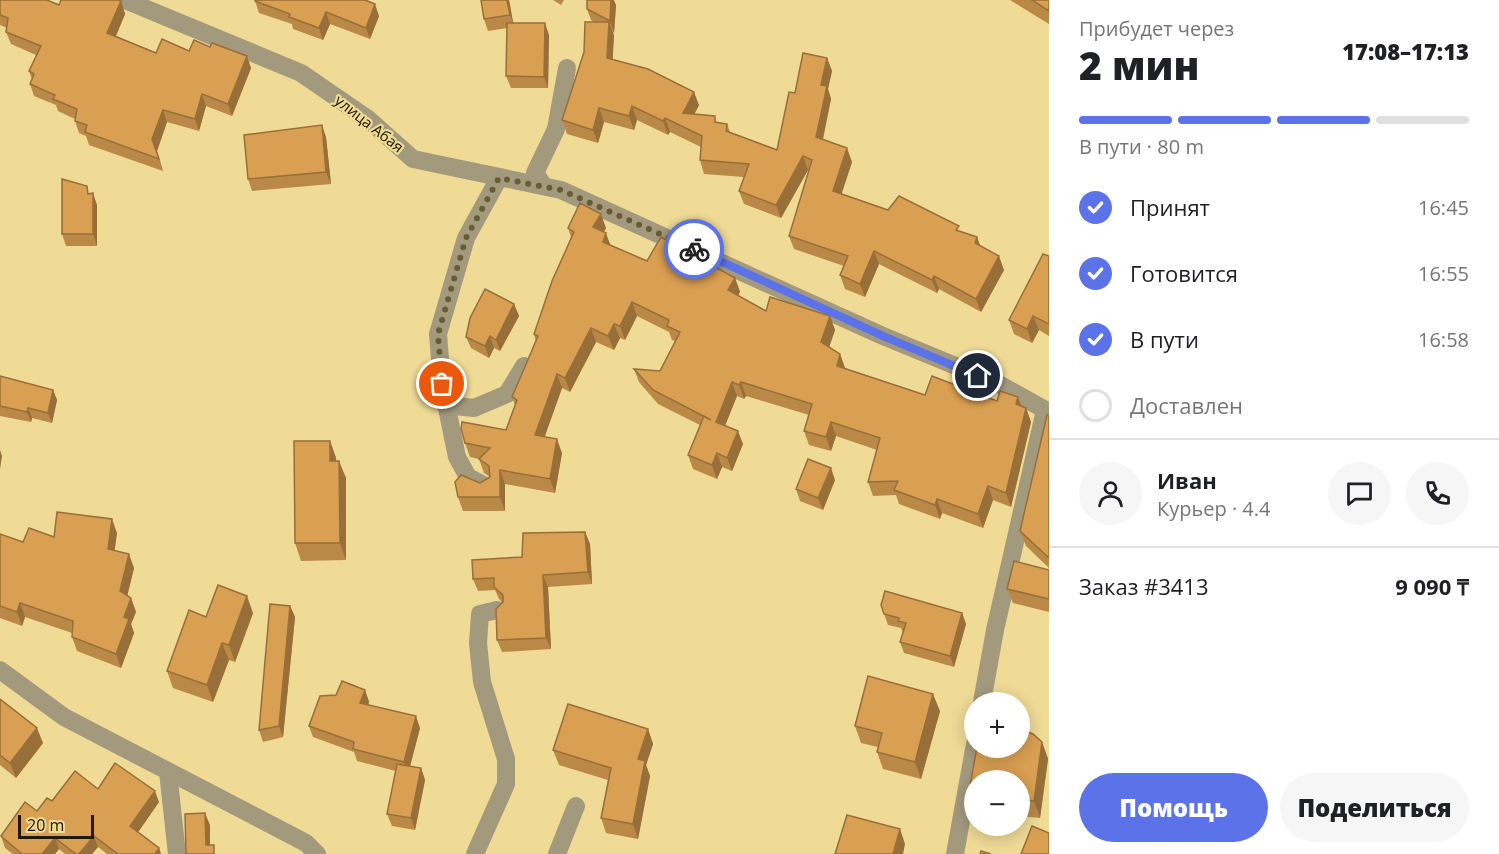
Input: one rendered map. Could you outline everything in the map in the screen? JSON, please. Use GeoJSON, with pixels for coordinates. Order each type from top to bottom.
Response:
{"type":"FeatureCollection","features":[{"type":"Feature","properties":{"kind":"street","name":"улица Абая"},"geometry":{"type":"LineString","coordinates":[[125,0],[300,73],[368,119],[413,159],[572,194],[883,336],[998,384],[1047,411]]}},
{"type":"Feature","properties":{"kind":"street"},"geometry":{"type":"LineString","coordinates":[[544,186],[535,173],[556,129],[567,68]]}},
{"type":"Feature","properties":{"kind":"street"},"geometry":{"type":"LineString","coordinates":[[484,486],[468,477],[457,457],[445,405],[438,334],[466,238],[499,178]]}},
{"type":"Feature","properties":{"kind":"street"},"geometry":{"type":"LineString","coordinates":[[445,405],[474,408],[507,394],[524,366]]}},
{"type":"Feature","properties":{"kind":"street"},"geometry":{"type":"LineString","coordinates":[[984,692],[995,630],[1047,411]]}},
{"type":"Feature","properties":{"kind":"street"},"geometry":{"type":"LineString","coordinates":[[475,854],[506,784],[506,759],[482,682],[478,643],[480,614],[496,610]]}},
{"type":"Feature","properties":{"kind":"street"},"geometry":{"type":"LineString","coordinates":[[0,670],[64,717],[306,843],[317,854]]}},
{"type":"Feature","properties":{"kind":"street"},"geometry":{"type":"LineString","coordinates":[[955,854],[972,758]]}},
{"type":"Feature","properties":{"kind":"street"},"geometry":{"type":"LineString","coordinates":[[168,772],[177,854]]}},
{"type":"Feature","properties":{"kind":"street"},"geometry":{"type":"LineString","coordinates":[[557,854],[576,806]]}},
{"type":"Feature","properties":{"kind":"building"},"geometry":{"type":"Polygon","coordinates":[[[0,0],[47,0],[59,5],[61,0],[118,0],[121,1],[107,33],[156,53],[162,39],[189,51],[194,40],[210,47],[212,43],[247,56],[228,104],[202,94],[195,119],[163,110],[152,139],[159,159],[85,132],[87,125],[75,121],[77,109],[53,99],[55,95],[30,84],[34,74],[29,71],[41,46],[6,32],[8,18],[0,15],[0,0]]]}},
{"type":"Feature","properties":{"kind":"building"},"geometry":{"type":"Polygon","coordinates":[[[255,0],[365,0],[375,4],[366,28],[326,12],[319,28],[289,17],[290,14],[255,0]]]}},
{"type":"Feature","properties":{"kind":"building"},"geometry":{"type":"Polygon","coordinates":[[[481,0],[507,0],[510,15],[484,19],[481,0]]]}},
{"type":"Feature","properties":{"kind":"building"},"geometry":{"type":"Polygon","coordinates":[[[587,0],[611,0],[610,21],[587,9],[587,0]]]}},
{"type":"Feature","properties":{"kind":"building"},"geometry":{"type":"Polygon","coordinates":[[[1032,0],[1049,0],[1049,11],[1032,0]]]}},
{"type":"Feature","properties":{"kind":"building"},"geometry":{"type":"Polygon","coordinates":[[[585,22],[609,22],[607,58],[648,69],[694,92],[683,113],[715,116],[715,122],[727,124],[726,131],[777,150],[789,92],[795,93],[803,53],[827,58],[821,85],[827,86],[816,137],[847,148],[833,191],[888,210],[899,196],[959,226],[956,230],[977,237],[975,243],[999,256],[976,299],[934,276],[932,280],[874,251],[860,284],[840,275],[848,256],[789,236],[812,160],[803,156],[776,205],[739,191],[749,164],[700,160],[702,136],[665,118],[663,121],[632,106],[629,116],[599,108],[593,130],[562,120],[584,52],[585,22]]]}},
{"type":"Feature","properties":{"kind":"building"},"geometry":{"type":"Polygon","coordinates":[[[507,23],[545,23],[544,77],[506,76],[507,23]]]}},
{"type":"Feature","properties":{"kind":"building"},"geometry":{"type":"Polygon","coordinates":[[[322,125],[326,172],[248,179],[244,135],[322,125]]]}},
{"type":"Feature","properties":{"kind":"building"},"geometry":{"type":"Polygon","coordinates":[[[62,179],[87,186],[88,194],[93,193],[93,234],[62,234],[62,179]]]}},
{"type":"Feature","properties":{"kind":"building"},"geometry":{"type":"Polygon","coordinates":[[[580,203],[601,214],[593,227],[606,233],[603,242],[647,261],[661,237],[735,278],[728,290],[766,311],[770,297],[830,316],[821,342],[840,354],[837,366],[925,395],[932,376],[997,401],[1000,391],[1018,397],[1016,404],[1026,408],[1006,493],[988,486],[978,514],[937,499],[935,505],[894,490],[898,481],[868,482],[880,438],[831,422],[826,437],[804,431],[812,404],[741,382],[739,385],[732,382],[716,422],[738,431],[727,458],[717,453],[712,465],[688,455],[704,416],[653,390],[634,369],[660,371],[680,332],[667,326],[669,320],[632,302],[620,326],[614,324],[608,336],[591,328],[565,378],[557,374],[535,435],[557,439],[550,479],[500,470],[500,497],[458,497],[455,482],[461,475],[480,483],[490,477],[489,466],[479,459],[490,448],[465,443],[461,429],[462,422],[506,430],[517,400],[512,397],[538,336],[534,334],[552,281],[574,232],[568,228],[580,203]]]}},
{"type":"Feature","properties":{"kind":"building"},"geometry":{"type":"Polygon","coordinates":[[[1043,254],[1049,256],[1049,324],[1033,316],[1027,329],[1009,320],[1043,254]]]}},
{"type":"Feature","properties":{"kind":"building"},"geometry":{"type":"Polygon","coordinates":[[[485,289],[514,304],[496,340],[490,336],[485,346],[466,337],[470,318],[485,289]]]}},
{"type":"Feature","properties":{"kind":"building"},"geometry":{"type":"Polygon","coordinates":[[[0,376],[53,390],[48,413],[28,408],[27,412],[0,406],[0,376]]]}},
{"type":"Feature","properties":{"kind":"building"},"geometry":{"type":"Polygon","coordinates":[[[1047,415],[1049,416],[1049,558],[1020,531],[1047,415]]]}},
{"type":"Feature","properties":{"kind":"building"},"geometry":{"type":"Polygon","coordinates":[[[294,441],[330,441],[330,461],[339,461],[340,543],[295,543],[294,441]]]}},
{"type":"Feature","properties":{"kind":"building"},"geometry":{"type":"Polygon","coordinates":[[[808,459],[831,468],[818,498],[796,489],[808,459]]]}},
{"type":"Feature","properties":{"kind":"building"},"geometry":{"type":"Polygon","coordinates":[[[57,512],[112,519],[108,549],[129,554],[120,591],[131,598],[124,617],[129,619],[116,654],[72,637],[73,621],[20,603],[17,612],[0,606],[0,534],[23,542],[29,528],[54,537],[57,512]]]}},
{"type":"Feature","properties":{"kind":"building"},"geometry":{"type":"Polygon","coordinates":[[[585,532],[588,572],[543,575],[546,638],[497,640],[496,609],[503,602],[503,595],[494,587],[494,578],[473,579],[472,560],[522,557],[523,533],[585,532]]]}},
{"type":"Feature","properties":{"kind":"building"},"geometry":{"type":"Polygon","coordinates":[[[1014,561],[1049,570],[1049,599],[1007,589],[1014,561]]]}},
{"type":"Feature","properties":{"kind":"building"},"geometry":{"type":"Polygon","coordinates":[[[218,585],[247,596],[229,645],[222,643],[207,685],[167,671],[189,610],[206,617],[218,585]]]}},
{"type":"Feature","properties":{"kind":"building"},"geometry":{"type":"Polygon","coordinates":[[[885,591],[962,613],[950,656],[900,642],[906,623],[898,621],[899,618],[884,614],[881,605],[885,591]]]}},
{"type":"Feature","properties":{"kind":"building"},"geometry":{"type":"Polygon","coordinates":[[[270,604],[290,606],[279,726],[259,730],[270,604]]]}},
{"type":"Feature","properties":{"kind":"building"},"geometry":{"type":"Polygon","coordinates":[[[868,676],[933,694],[915,762],[877,752],[882,733],[855,726],[868,676]]]}},
{"type":"Feature","properties":{"kind":"building"},"geometry":{"type":"Polygon","coordinates":[[[342,681],[365,690],[360,703],[416,716],[404,762],[353,749],[354,742],[309,726],[320,696],[336,695],[342,681]]]}},
{"type":"Feature","properties":{"kind":"building"},"geometry":{"type":"Polygon","coordinates":[[[0,699],[37,728],[10,763],[0,755],[0,699]]]}},
{"type":"Feature","properties":{"kind":"building"},"geometry":{"type":"Polygon","coordinates":[[[568,704],[648,729],[638,759],[645,761],[633,824],[601,818],[611,768],[553,750],[568,704]]]}},
{"type":"Feature","properties":{"kind":"building"},"geometry":{"type":"Polygon","coordinates":[[[1030,733],[1042,742],[1034,801],[1030,800],[1030,770],[973,770],[975,758],[1030,758],[1030,733]]]}},
{"type":"Feature","properties":{"kind":"building"},"geometry":{"type":"Polygon","coordinates":[[[115,763],[155,791],[130,826],[159,848],[155,854],[118,854],[94,836],[79,854],[55,838],[42,854],[22,854],[1,836],[25,802],[37,811],[47,798],[52,801],[75,771],[98,789],[115,763]]]}},
{"type":"Feature","properties":{"kind":"building"},"geometry":{"type":"Polygon","coordinates":[[[397,764],[421,768],[411,818],[387,814],[397,764]]]}},
{"type":"Feature","properties":{"kind":"building"},"geometry":{"type":"Polygon","coordinates":[[[205,813],[206,845],[214,845],[214,854],[186,854],[185,814],[205,813]]]}},
{"type":"Feature","properties":{"kind":"building"},"geometry":{"type":"Polygon","coordinates":[[[847,815],[900,829],[893,854],[835,854],[847,815]]]}},
{"type":"Feature","properties":{"kind":"building"},"geometry":{"type":"Polygon","coordinates":[[[1032,826],[1049,833],[1049,854],[1021,854],[1032,826]]]}},
{"type":"Feature","properties":{"kind":"way so far"},"geometry":{"type":"LineString","coordinates":[[442,384],[438,334],[466,238],[499,178],[561,190],[694,249]]}},
{"type":"Feature","properties":{"kind":"route"},"geometry":{"type":"LineString","coordinates":[[694,249],[883,336],[978,376]]}}]}
